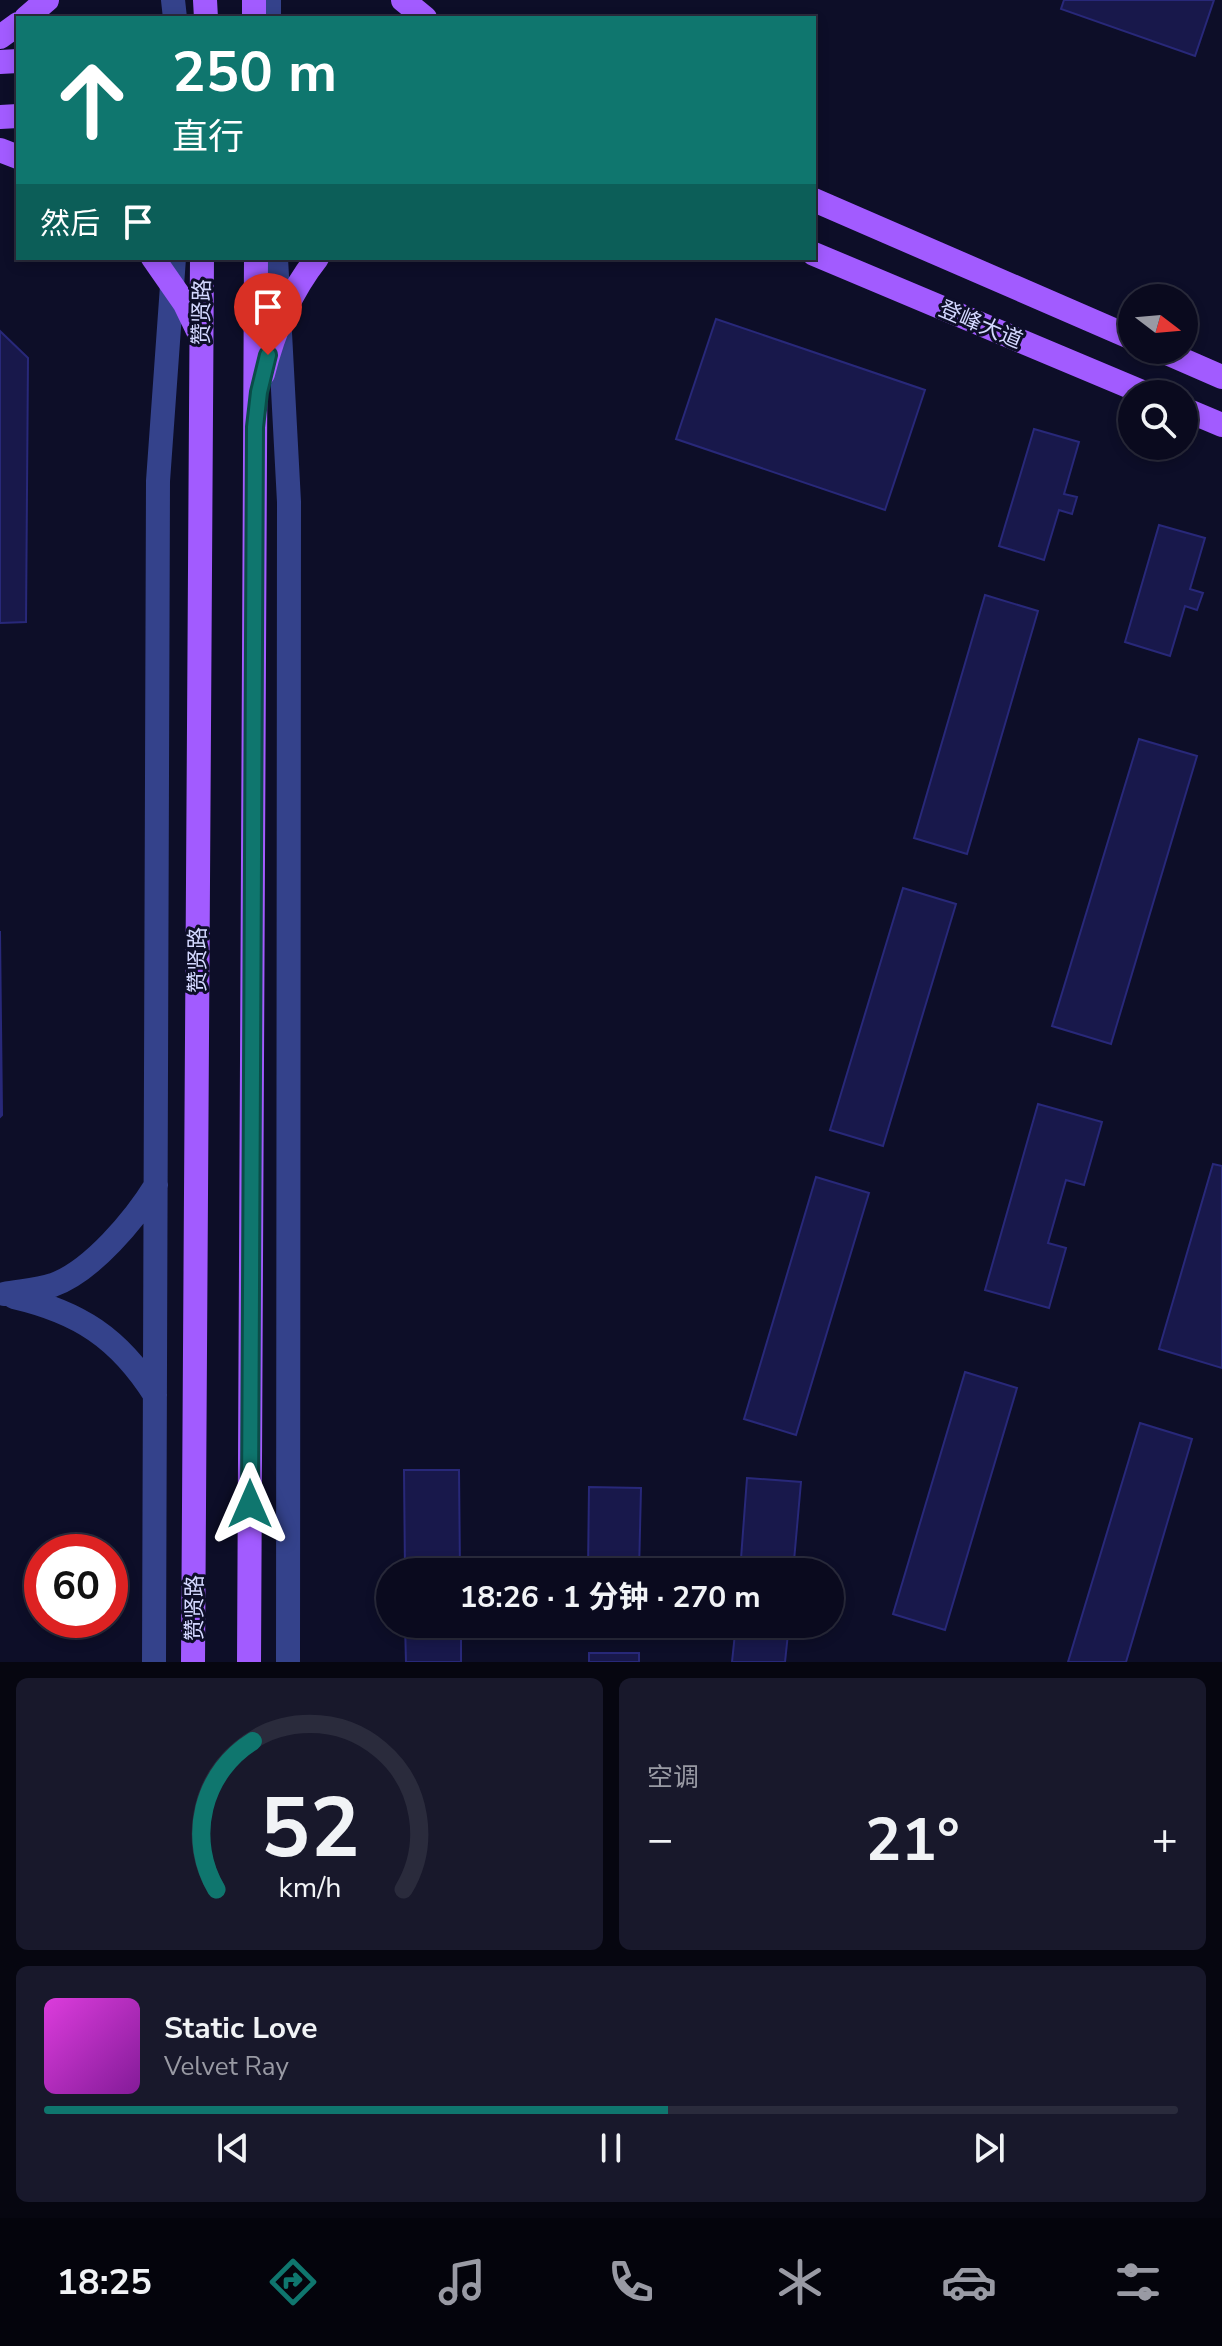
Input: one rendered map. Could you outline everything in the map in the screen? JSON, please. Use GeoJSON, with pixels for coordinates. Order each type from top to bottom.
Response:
{"type":"FeatureCollection","features":[{"type":"Feature","properties":{"kind":"main road"},"geometry":{"type":"LineString","coordinates":[[28,16],[47,0]]}},
{"type":"Feature","properties":{"kind":"main road"},"geometry":{"type":"LineString","coordinates":[[403,0],[423,16]]}},
{"type":"Feature","properties":{"kind":"main road"},"geometry":{"type":"LineString","coordinates":[[816,201],[1118,332]]}},
{"type":"Feature","properties":{"kind":"main road","name":"登峰大道"},"geometry":{"type":"LineString","coordinates":[[816,255],[1118,382]]}},
{"type":"Feature","properties":{"kind":"main road"},"geometry":{"type":"LineString","coordinates":[[155,260],[173,284],[201,336]]}},
{"type":"Feature","properties":{"kind":"main road","name":"赞贤路"},"geometry":{"type":"LineString","coordinates":[[193,1662],[202,260]]}},
{"type":"Feature","properties":{"kind":"main road"},"geometry":{"type":"LineString","coordinates":[[249,1662],[256,260]]}},
{"type":"Feature","properties":{"kind":"main road"},"geometry":{"type":"LineString","coordinates":[[255,427],[267,357],[295,292],[316,260]]}},
{"type":"Feature","properties":{"kind":"main road"},"geometry":{"type":"LineString","coordinates":[[1192,364],[1222,377]]}},
{"type":"Feature","properties":{"kind":"main road"},"geometry":{"type":"LineString","coordinates":[[1198,415],[1222,425]]}},
{"type":"Feature","properties":{"kind":"street"},"geometry":{"type":"LineString","coordinates":[[154,1662],[158,481],[174,260]]}},
{"type":"Feature","properties":{"kind":"street"},"geometry":{"type":"LineString","coordinates":[[276,260],[289,502],[288,1662]]}},
{"type":"Feature","properties":{"kind":"street"},"geometry":{"type":"LineString","coordinates":[[2,1294],[55,1284],[84,1266],[124,1229],[156,1185]]}},
{"type":"Feature","properties":{"kind":"street"},"geometry":{"type":"LineString","coordinates":[[2,1294],[62,1310],[90,1326],[123,1352],[155,1395]]}},
{"type":"Feature","properties":{"kind":"building"},"geometry":{"type":"Polygon","coordinates":[[[1064,0],[1214,0],[1195,56],[1061,9],[1064,0]]]}},
{"type":"Feature","properties":{"kind":"building"},"geometry":{"type":"Polygon","coordinates":[[[716,319],[925,390],[885,510],[676,439],[716,319]]]}},
{"type":"Feature","properties":{"kind":"building"},"geometry":{"type":"Polygon","coordinates":[[[0,331],[28,358],[26,622],[0,623],[0,331]]]}},
{"type":"Feature","properties":{"kind":"building"},"geometry":{"type":"Polygon","coordinates":[[[1034,429],[1079,442],[1064,494],[1077,497],[1072,514],[1059,510],[1044,560],[999,546],[1034,429]]]}},
{"type":"Feature","properties":{"kind":"building"},"geometry":{"type":"Polygon","coordinates":[[[1159,525],[1205,538],[1190,589],[1203,593],[1197,610],[1185,606],[1170,656],[1125,642],[1159,525]]]}},
{"type":"Feature","properties":{"kind":"building"},"geometry":{"type":"Polygon","coordinates":[[[985,595],[1038,611],[967,854],[914,838],[985,595]]]}},
{"type":"Feature","properties":{"kind":"building"},"geometry":{"type":"Polygon","coordinates":[[[1139,739],[1197,756],[1111,1044],[1052,1026],[1139,739]]]}},
{"type":"Feature","properties":{"kind":"building"},"geometry":{"type":"Polygon","coordinates":[[[903,888],[956,904],[883,1146],[830,1130],[903,888]]]}},
{"type":"Feature","properties":{"kind":"building"},"geometry":{"type":"Polygon","coordinates":[[[0,931],[2,1115],[0,1117],[0,931]]]}},
{"type":"Feature","properties":{"kind":"building"},"geometry":{"type":"Polygon","coordinates":[[[1038,1104],[1102,1122],[1084,1185],[1066,1180],[1048,1243],[1066,1248],[1049,1308],[985,1290],[1038,1104]]]}},
{"type":"Feature","properties":{"kind":"building"},"geometry":{"type":"Polygon","coordinates":[[[1213,1164],[1222,1166],[1222,1368],[1159,1349],[1213,1164]]]}},
{"type":"Feature","properties":{"kind":"building"},"geometry":{"type":"Polygon","coordinates":[[[816,1177],[869,1193],[796,1435],[744,1419],[816,1177]]]}},
{"type":"Feature","properties":{"kind":"building"},"geometry":{"type":"Polygon","coordinates":[[[965,1372],[1017,1388],[945,1630],[893,1614],[965,1372]]]}},
{"type":"Feature","properties":{"kind":"building"},"geometry":{"type":"Polygon","coordinates":[[[1140,1423],[1192,1439],[1126,1662],[1068,1662],[1140,1423]]]}},
{"type":"Feature","properties":{"kind":"building"},"geometry":{"type":"Polygon","coordinates":[[[404,1470],[459,1470],[460,1558],[405,1558],[404,1470]]]}},
{"type":"Feature","properties":{"kind":"building"},"geometry":{"type":"Polygon","coordinates":[[[747,1478],[801,1482],[794,1558],[741,1558],[747,1478]]]}},
{"type":"Feature","properties":{"kind":"building"},"geometry":{"type":"Polygon","coordinates":[[[589,1487],[641,1488],[639,1558],[588,1558],[589,1487]]]}},
{"type":"Feature","properties":{"kind":"building"},"geometry":{"type":"Polygon","coordinates":[[[405,1638],[461,1638],[461,1662],[406,1662],[405,1638]]]}},
{"type":"Feature","properties":{"kind":"building"},"geometry":{"type":"Polygon","coordinates":[[[735,1638],[788,1638],[785,1662],[732,1662],[735,1638]]]}},
{"type":"Feature","properties":{"kind":"building"},"geometry":{"type":"Polygon","coordinates":[[[589,1653],[639,1653],[639,1662],[589,1662],[589,1653]]]}},
{"type":"Feature","properties":{"kind":"route"},"geometry":{"type":"LineString","coordinates":[[250,1504],[255,427],[268,355]]}}]}
